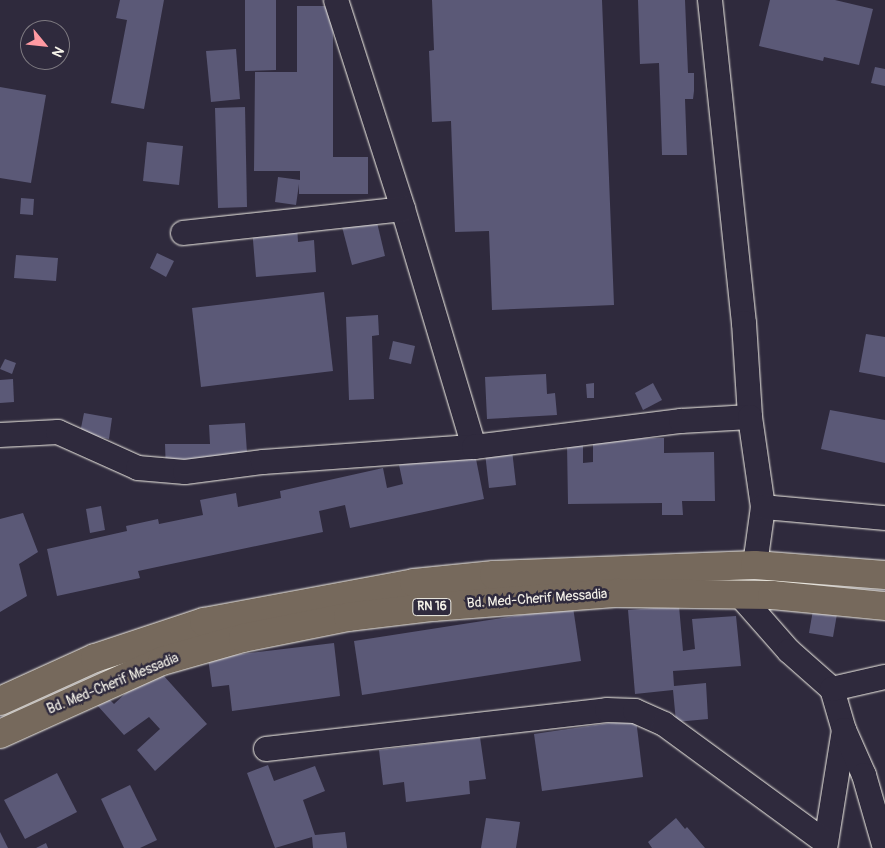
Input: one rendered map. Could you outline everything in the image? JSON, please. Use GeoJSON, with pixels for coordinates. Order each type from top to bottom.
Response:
{"type":"FeatureCollection","features":[{"type":"Feature","properties":{"kind":"highway","name":"Bd. Med-Cherif Messadia"},"geometry":{"type":"LineString","coordinates":[[0,701],[95,658],[204,622],[296,603],[414,583],[494,575],[755,565],[885,575]]}},
{"type":"Feature","properties":{"kind":"highway","name":"Bd. Med-Cherif Messadia"},"geometry":{"type":"LineString","coordinates":[[0,734],[79,696],[162,661],[293,627],[348,616],[536,598],[617,593],[738,594],[885,606]]}},
{"type":"Feature","properties":{"kind":"street"},"geometry":{"type":"LineString","coordinates":[[336,0],[403,209],[474,447]]}},
{"type":"Feature","properties":{"kind":"street"},"geometry":{"type":"LineString","coordinates":[[710,0],[744,323],[750,417],[763,507],[755,565]]}},
{"type":"Feature","properties":{"kind":"street"},"geometry":{"type":"LineString","coordinates":[[183,233],[403,209]]}},
{"type":"Feature","properties":{"kind":"street"},"geometry":{"type":"LineString","coordinates":[[0,435],[58,432],[138,468],[185,472],[263,462],[474,447],[681,421],[750,417]]}},
{"type":"Feature","properties":{"kind":"street"},"geometry":{"type":"LineString","coordinates":[[763,507],[885,518]]}},
{"type":"Feature","properties":{"kind":"street"},"geometry":{"type":"LineString","coordinates":[[738,594],[789,650],[832,688],[844,730],[864,775],[885,848]]}},
{"type":"Feature","properties":{"kind":"street"},"geometry":{"type":"LineString","coordinates":[[832,688],[885,677]]}},
{"type":"Feature","properties":{"kind":"street"},"geometry":{"type":"LineString","coordinates":[[266,749],[607,710],[635,711],[664,724],[825,845],[844,730]]}},
{"type":"Feature","properties":{"kind":"building"},"geometry":{"type":"Polygon","coordinates":[[[120,0],[164,0],[144,109],[111,103],[127,20],[116,18],[120,0]]]}},
{"type":"Feature","properties":{"kind":"building"},"geometry":{"type":"Polygon","coordinates":[[[245,0],[276,0],[276,70],[245,71],[245,0]]]}},
{"type":"Feature","properties":{"kind":"building"},"geometry":{"type":"Polygon","coordinates":[[[432,0],[602,0],[614,305],[492,310],[489,231],[455,232],[451,121],[432,122],[429,51],[434,50],[432,0]]]}},
{"type":"Feature","properties":{"kind":"building"},"geometry":{"type":"Polygon","coordinates":[[[638,0],[685,0],[688,73],[694,73],[693,99],[685,99],[687,155],[662,155],[659,63],[640,64],[638,0]]]}},
{"type":"Feature","properties":{"kind":"building"},"geometry":{"type":"Polygon","coordinates":[[[770,0],[835,0],[873,9],[859,65],[824,57],[823,61],[759,46],[770,0]]]}},
{"type":"Feature","properties":{"kind":"building"},"geometry":{"type":"Polygon","coordinates":[[[297,6],[333,6],[333,157],[368,157],[368,194],[299,194],[299,184],[296,205],[275,202],[278,177],[300,180],[300,171],[254,171],[255,72],[297,72],[297,6]]]}},
{"type":"Feature","properties":{"kind":"building"},"geometry":{"type":"Polygon","coordinates":[[[236,49],[240,99],[211,102],[206,51],[236,49]]]}},
{"type":"Feature","properties":{"kind":"building"},"geometry":{"type":"Polygon","coordinates":[[[875,67],[885,69],[885,86],[871,83],[875,67]]]}},
{"type":"Feature","properties":{"kind":"building"},"geometry":{"type":"Polygon","coordinates":[[[0,87],[46,95],[31,183],[0,178],[0,87]]]}},
{"type":"Feature","properties":{"kind":"building"},"geometry":{"type":"Polygon","coordinates":[[[245,107],[247,207],[218,208],[215,108],[245,107]]]}},
{"type":"Feature","properties":{"kind":"building"},"geometry":{"type":"Polygon","coordinates":[[[147,142],[183,146],[179,185],[143,181],[147,142]]]}},
{"type":"Feature","properties":{"kind":"building"},"geometry":{"type":"Polygon","coordinates":[[[21,198],[34,199],[33,215],[20,214],[21,198]]]}},
{"type":"Feature","properties":{"kind":"building"},"geometry":{"type":"Polygon","coordinates":[[[375,214],[385,256],[352,265],[341,223],[375,214]]]}},
{"type":"Feature","properties":{"kind":"building"},"geometry":{"type":"Polygon","coordinates":[[[297,224],[298,242],[314,240],[316,272],[256,277],[252,228],[297,224]]]}},
{"type":"Feature","properties":{"kind":"building"},"geometry":{"type":"Polygon","coordinates":[[[157,253],[174,261],[166,277],[150,268],[157,253]]]}},
{"type":"Feature","properties":{"kind":"building"},"geometry":{"type":"Polygon","coordinates":[[[16,255],[58,258],[56,281],[14,278],[16,255]]]}},
{"type":"Feature","properties":{"kind":"building"},"geometry":{"type":"Polygon","coordinates":[[[324,292],[333,371],[201,387],[192,308],[324,292]]]}},
{"type":"Feature","properties":{"kind":"building"},"geometry":{"type":"Polygon","coordinates":[[[378,315],[379,335],[372,336],[374,399],[349,400],[346,317],[378,315]]]}},
{"type":"Feature","properties":{"kind":"building"},"geometry":{"type":"Polygon","coordinates":[[[866,334],[885,337],[885,377],[859,372],[866,334]]]}},
{"type":"Feature","properties":{"kind":"building"},"geometry":{"type":"Polygon","coordinates":[[[393,341],[415,346],[411,364],[389,359],[393,341]]]}},
{"type":"Feature","properties":{"kind":"building"},"geometry":{"type":"Polygon","coordinates":[[[5,359],[16,363],[12,374],[0,369],[5,359]]]}},
{"type":"Feature","properties":{"kind":"building"},"geometry":{"type":"Polygon","coordinates":[[[546,374],[547,394],[555,393],[557,415],[487,419],[485,377],[546,374]]]}},
{"type":"Feature","properties":{"kind":"building"},"geometry":{"type":"Polygon","coordinates":[[[13,379],[14,402],[0,403],[0,380],[13,379]]]}},
{"type":"Feature","properties":{"kind":"building"},"geometry":{"type":"Polygon","coordinates":[[[594,383],[594,398],[587,398],[586,384],[594,383]]]}},
{"type":"Feature","properties":{"kind":"building"},"geometry":{"type":"Polygon","coordinates":[[[653,383],[662,400],[643,410],[635,393],[653,383]]]}},
{"type":"Feature","properties":{"kind":"building"},"geometry":{"type":"Polygon","coordinates":[[[830,410],[885,420],[885,463],[821,449],[830,410]]]}},
{"type":"Feature","properties":{"kind":"building"},"geometry":{"type":"Polygon","coordinates":[[[84,413],[112,418],[109,439],[80,433],[84,413]]]}},
{"type":"Feature","properties":{"kind":"building"},"geometry":{"type":"Polygon","coordinates":[[[245,423],[248,468],[166,473],[165,444],[210,444],[209,425],[245,423]]]}},
{"type":"Feature","properties":{"kind":"building"},"geometry":{"type":"Polygon","coordinates":[[[664,438],[664,453],[714,452],[715,501],[682,501],[683,515],[662,515],[662,503],[568,504],[567,444],[583,444],[583,463],[593,462],[593,439],[664,438]]]}},
{"type":"Feature","properties":{"kind":"building"},"geometry":{"type":"Polygon","coordinates":[[[474,449],[484,499],[350,528],[345,505],[319,511],[323,532],[138,571],[140,578],[57,596],[47,549],[127,531],[126,526],[158,519],[159,524],[203,515],[200,500],[236,493],[238,507],[281,498],[280,491],[383,468],[387,488],[403,484],[399,465],[474,449]]]}},
{"type":"Feature","properties":{"kind":"building"},"geometry":{"type":"Polygon","coordinates":[[[512,450],[516,485],[489,488],[485,453],[512,450]]]}},
{"type":"Feature","properties":{"kind":"building"},"geometry":{"type":"Polygon","coordinates":[[[101,506],[105,530],[90,533],[86,509],[101,506]]]}},
{"type":"Feature","properties":{"kind":"building"},"geometry":{"type":"Polygon","coordinates":[[[23,513],[38,552],[19,564],[27,596],[0,612],[0,519],[23,513]]]}},
{"type":"Feature","properties":{"kind":"building"},"geometry":{"type":"Polygon","coordinates":[[[679,606],[683,651],[695,649],[692,619],[736,616],[741,666],[673,671],[674,686],[706,683],[708,719],[676,722],[673,690],[635,694],[628,610],[679,606]]]}},
{"type":"Feature","properties":{"kind":"building"},"geometry":{"type":"Polygon","coordinates":[[[573,607],[581,661],[362,695],[354,641],[573,607]]]}},
{"type":"Feature","properties":{"kind":"building"},"geometry":{"type":"Polygon","coordinates":[[[813,610],[837,614],[833,637],[809,633],[813,610]]]}},
{"type":"Feature","properties":{"kind":"building"},"geometry":{"type":"Polygon","coordinates":[[[334,643],[340,696],[232,711],[229,685],[212,687],[208,658],[334,643]]]}},
{"type":"Feature","properties":{"kind":"building"},"geometry":{"type":"Polygon","coordinates":[[[155,666],[207,724],[155,771],[137,750],[160,729],[149,717],[124,735],[97,705],[106,696],[114,704],[155,666]]]}},
{"type":"Feature","properties":{"kind":"building"},"geometry":{"type":"Polygon","coordinates":[[[636,719],[643,777],[542,791],[534,734],[636,719]]]}},
{"type":"Feature","properties":{"kind":"building"},"geometry":{"type":"Polygon","coordinates":[[[480,737],[486,779],[469,781],[470,794],[406,802],[404,782],[383,785],[379,750],[480,737]]]}},
{"type":"Feature","properties":{"kind":"building"},"geometry":{"type":"Polygon","coordinates":[[[268,765],[274,781],[315,766],[325,791],[303,800],[315,835],[345,832],[347,848],[313,848],[312,837],[275,848],[247,773],[268,765]]]}},
{"type":"Feature","properties":{"kind":"building"},"geometry":{"type":"Polygon","coordinates":[[[57,773],[77,812],[25,839],[4,800],[57,773]]]}},
{"type":"Feature","properties":{"kind":"building"},"geometry":{"type":"Polygon","coordinates":[[[130,785],[157,840],[140,848],[124,848],[101,799],[130,785]]]}},
{"type":"Feature","properties":{"kind":"building"},"geometry":{"type":"Polygon","coordinates":[[[486,818],[520,822],[516,848],[481,848],[486,818]]]}},
{"type":"Feature","properties":{"kind":"building"},"geometry":{"type":"Polygon","coordinates":[[[676,818],[685,829],[687,827],[705,848],[652,848],[648,842],[676,818]]]}},
{"type":"Feature","properties":{"kind":"building"},"geometry":{"type":"Polygon","coordinates":[[[0,832],[8,848],[0,848],[0,832]]]}},
{"type":"Feature","properties":{"kind":"building"},"geometry":{"type":"Polygon","coordinates":[[[46,843],[48,848],[36,848],[46,843]]]}}]}
